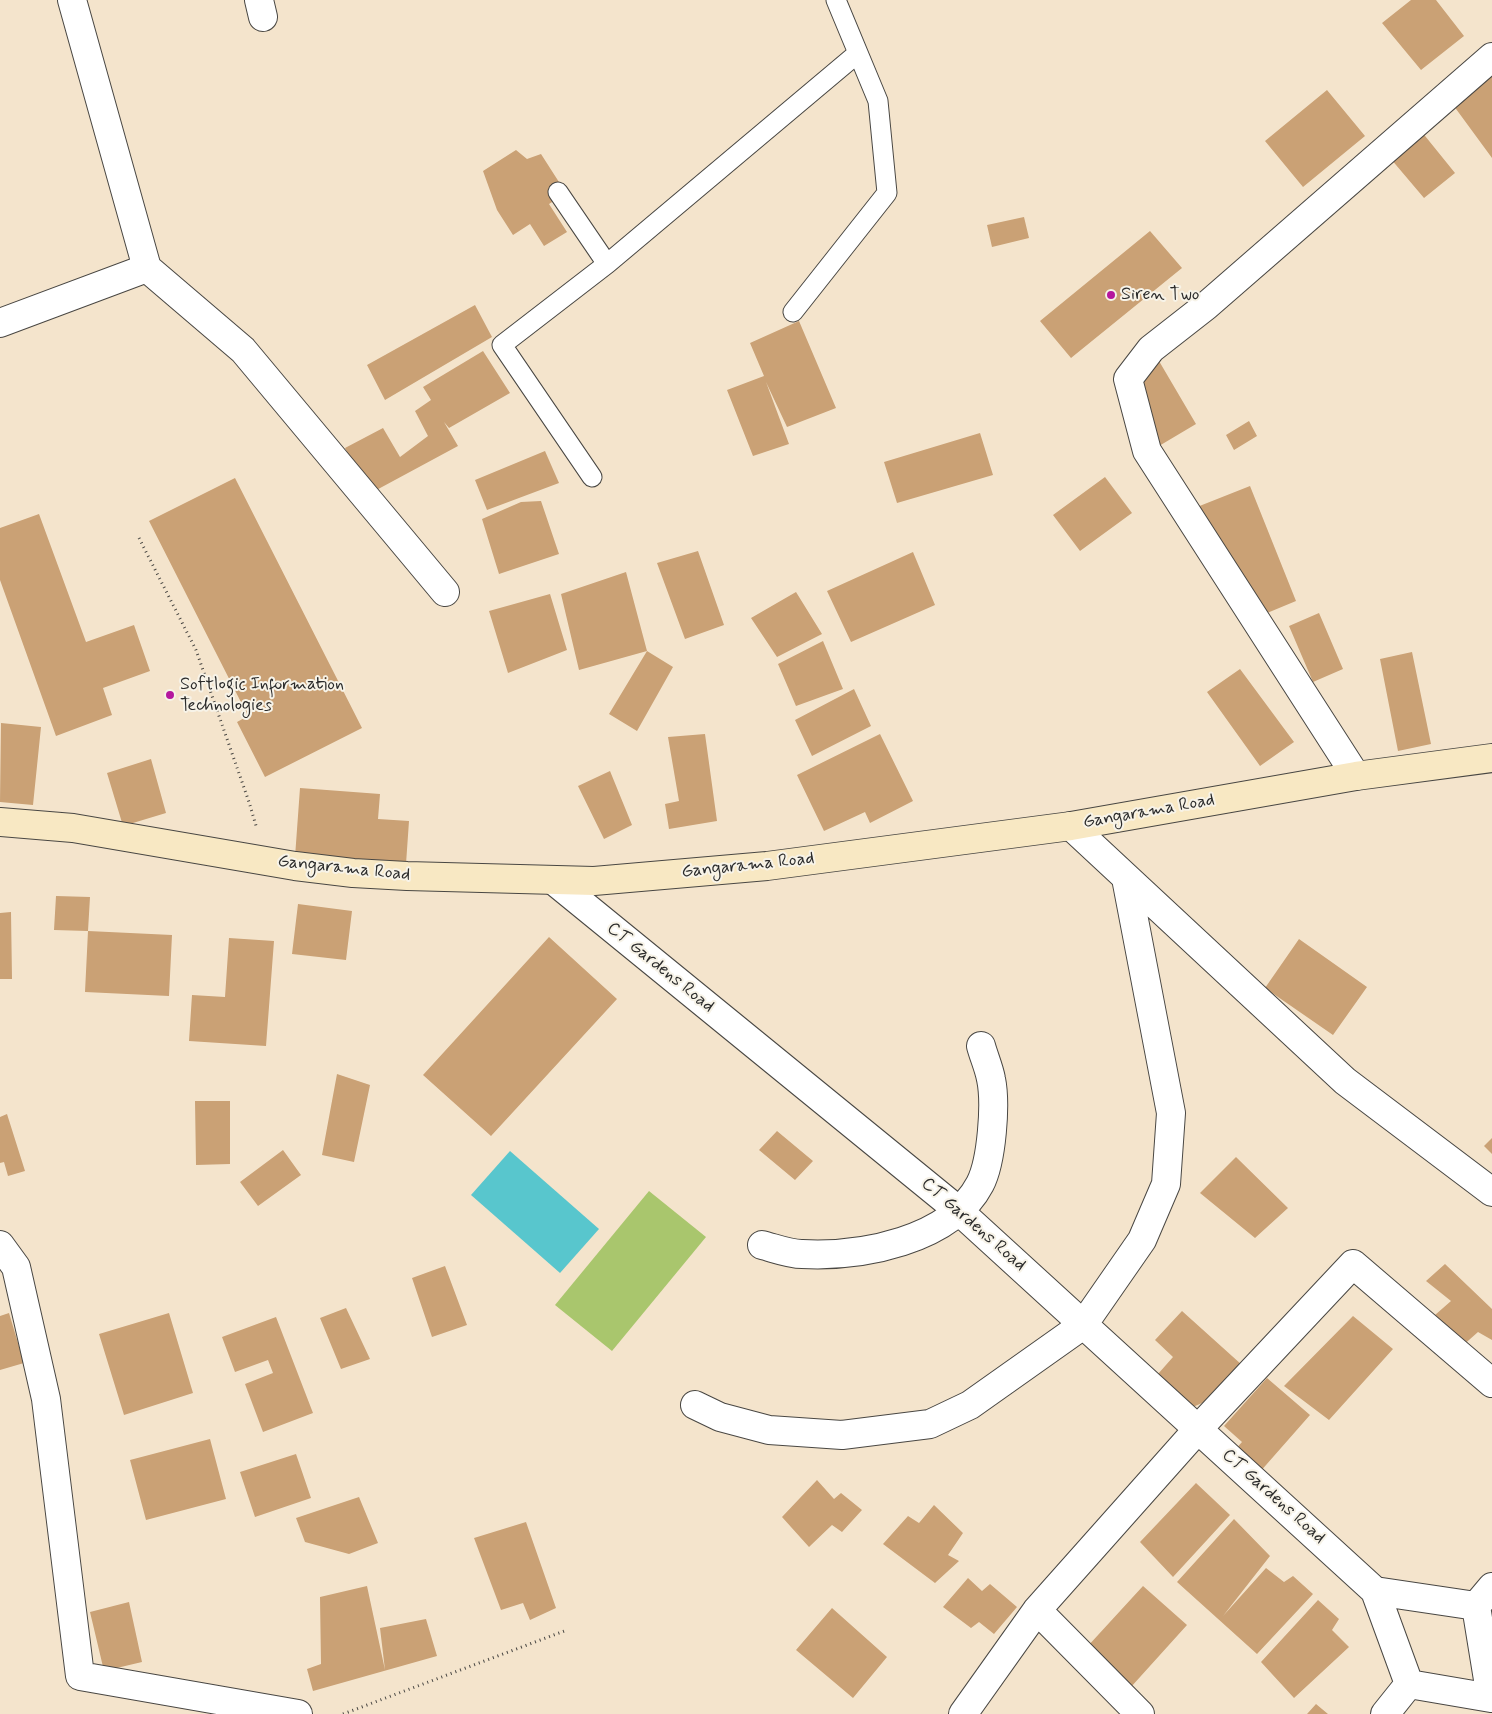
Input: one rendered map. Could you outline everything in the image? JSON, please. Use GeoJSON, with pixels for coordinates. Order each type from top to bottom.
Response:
{"type":"FeatureCollection","features":[{"type":"Feature","properties":{"kind":"street"},"geometry":{"type":"LineString","coordinates":[[72,0],[146,268],[243,350],[445,592]]}},
{"type":"Feature","properties":{"kind":"street"},"geometry":{"type":"LineString","coordinates":[[1356,776],[1147,451],[1128,379],[1151,349],[1206,306],[1492,57]]}},
{"type":"Feature","properties":{"kind":"street"},"geometry":{"type":"LineString","coordinates":[[0,323],[146,268]]}},
{"type":"Feature","properties":{"kind":"street","name":"Gangarama Road"},"geometry":{"type":"LineString","coordinates":[[0,822],[73,828],[265,861],[380,875],[594,881],[767,866],[1071,826],[1356,776],[1492,758]]}},
{"type":"Feature","properties":{"kind":"street"},"geometry":{"type":"LineString","coordinates":[[1071,826],[1345,1081],[1492,1192]]}},
{"type":"Feature","properties":{"kind":"street"},"geometry":{"type":"LineString","coordinates":[[695,1405],[720,1417],[769,1430],[842,1435],[930,1424],[970,1404],[1084,1326],[1142,1240],[1166,1184],[1171,1113],[1126,878]]}},
{"type":"Feature","properties":{"kind":"street","name":"CT Gardens Road"},"geometry":{"type":"LineString","coordinates":[[552,880],[960,1211],[1375,1591],[1410,1684]]}},
{"type":"Feature","properties":{"kind":"street"},"geometry":{"type":"LineString","coordinates":[[762,1245],[801,1254],[858,1252],[892,1245],[927,1231],[960,1211],[980,1183],[988,1160],[992,1116],[991,1080],[981,1046]]}},
{"type":"Feature","properties":{"kind":"street"},"geometry":{"type":"LineString","coordinates":[[0,1245],[16,1267],[46,1398],[80,1676],[298,1714]]}},
{"type":"Feature","properties":{"kind":"street"},"geometry":{"type":"LineString","coordinates":[[963,1714],[1037,1610],[1198,1429],[1353,1264],[1492,1384]]}},
{"type":"Feature","properties":{"kind":"street"},"geometry":{"type":"LineString","coordinates":[[1375,1591],[1484,1596],[1491,1698],[1410,1684],[1385,1714]]}},
{"type":"Feature","properties":{"kind":"street"},"geometry":{"type":"LineString","coordinates":[[1037,1610],[1140,1714]]}},
{"type":"Feature","properties":{"kind":"lane"},"geometry":{"type":"LineString","coordinates":[[794,312],[887,193],[878,102],[836,0]]}},
{"type":"Feature","properties":{"kind":"lane"},"geometry":{"type":"LineString","coordinates":[[592,477],[502,344],[607,264],[858,53]]}},
{"type":"Feature","properties":{"kind":"lane"},"geometry":{"type":"LineString","coordinates":[[558,192],[607,264]]}},
{"type":"Feature","properties":{"kind":"path"},"geometry":{"type":"LineString","coordinates":[[139,538],[196,650],[250,802],[265,861]]}},
{"type":"Feature","properties":{"kind":"path"},"geometry":{"type":"LineString","coordinates":[[343,1714],[567,1630]]}},
{"type":"Feature","properties":{"kind":"green space"},"geometry":{"type":"Polygon","coordinates":[[[649,1191],[706,1237],[612,1351],[555,1305],[649,1191]]]}},
{"type":"Feature","properties":{"kind":"water"},"geometry":{"type":"Polygon","coordinates":[[[510,1151],[599,1229],[560,1273],[471,1195],[510,1151]]]}},
{"type":"Feature","properties":{"kind":"building"},"geometry":{"type":"Polygon","coordinates":[[[1411,0],[1436,0],[1464,36],[1421,70],[1382,23],[1411,0]]]}},
{"type":"Feature","properties":{"kind":"building"},"geometry":{"type":"Polygon","coordinates":[[[1492,67],[1492,158],[1448,98],[1492,67]]]}},
{"type":"Feature","properties":{"kind":"building"},"geometry":{"type":"Polygon","coordinates":[[[1327,90],[1365,136],[1303,187],[1265,141],[1327,90]]]}},
{"type":"Feature","properties":{"kind":"building"},"geometry":{"type":"Polygon","coordinates":[[[1417,126],[1455,173],[1424,198],[1385,152],[1417,126]]]}},
{"type":"Feature","properties":{"kind":"building"},"geometry":{"type":"Polygon","coordinates":[[[516,150],[527,159],[541,154],[566,193],[549,204],[567,232],[544,246],[530,224],[513,235],[497,210],[483,171],[516,150]]]}},
{"type":"Feature","properties":{"kind":"building"},"geometry":{"type":"Polygon","coordinates":[[[1024,217],[1029,238],[992,247],[987,225],[1024,217]]]}},
{"type":"Feature","properties":{"kind":"building","name":"Siren Two"},"geometry":{"type":"Polygon","coordinates":[[[1150,231],[1182,268],[1071,358],[1040,321],[1150,231]]]}},
{"type":"Feature","properties":{"kind":"building"},"geometry":{"type":"Polygon","coordinates":[[[475,305],[492,337],[385,400],[367,365],[475,305]]]}},
{"type":"Feature","properties":{"kind":"building"},"geometry":{"type":"Polygon","coordinates":[[[799,321],[836,408],[787,427],[766,382],[789,444],[753,456],[727,390],[764,376],[750,343],[799,321]]]}},
{"type":"Feature","properties":{"kind":"building"},"geometry":{"type":"Polygon","coordinates":[[[483,351],[510,393],[449,428],[444,422],[458,446],[369,494],[345,448],[383,428],[400,457],[428,436],[415,411],[431,400],[423,387],[483,351]]]}},
{"type":"Feature","properties":{"kind":"building"},"geometry":{"type":"Polygon","coordinates":[[[1159,361],[1196,424],[1159,446],[1122,382],[1159,361]]]}},
{"type":"Feature","properties":{"kind":"building"},"geometry":{"type":"Polygon","coordinates":[[[1249,421],[1257,436],[1234,450],[1226,435],[1249,421]]]}},
{"type":"Feature","properties":{"kind":"building"},"geometry":{"type":"Polygon","coordinates":[[[980,433],[993,475],[897,503],[884,462],[980,433]]]}},
{"type":"Feature","properties":{"kind":"building"},"geometry":{"type":"Polygon","coordinates":[[[545,451],[559,483],[487,510],[475,480],[545,451]]]}},
{"type":"Feature","properties":{"kind":"building"},"geometry":{"type":"Polygon","coordinates":[[[1105,477],[1132,513],[1080,551],[1053,515],[1105,477]]]}},
{"type":"Feature","properties":{"kind":"building"},"geometry":{"type":"Polygon","coordinates":[[[235,478],[362,728],[265,777],[237,722],[248,716],[149,521],[235,478]]]}},
{"type":"Feature","properties":{"kind":"building"},"geometry":{"type":"Polygon","coordinates":[[[1250,486],[1296,601],[1243,623],[1197,507],[1250,486]]]}},
{"type":"Feature","properties":{"kind":"building"},"geometry":{"type":"Polygon","coordinates":[[[541,501],[559,554],[499,574],[482,519],[521,502],[541,501]]]}},
{"type":"Feature","properties":{"kind":"building"},"geometry":{"type":"Polygon","coordinates":[[[39,514],[86,642],[134,625],[150,671],[103,688],[112,715],[56,736],[0,580],[0,528],[39,514]]]}},
{"type":"Feature","properties":{"kind":"building"},"geometry":{"type":"Polygon","coordinates":[[[698,551],[724,625],[685,639],[657,563],[698,551]]]}},
{"type":"Feature","properties":{"kind":"building"},"geometry":{"type":"Polygon","coordinates":[[[913,552],[935,605],[851,642],[827,591],[913,552]]]}},
{"type":"Feature","properties":{"kind":"building"},"geometry":{"type":"Polygon","coordinates":[[[626,572],[647,651],[579,670],[561,594],[626,572]]]}},
{"type":"Feature","properties":{"kind":"building"},"geometry":{"type":"Polygon","coordinates":[[[796,592],[822,634],[777,657],[751,618],[796,592]]]}},
{"type":"Feature","properties":{"kind":"building"},"geometry":{"type":"Polygon","coordinates":[[[550,594],[567,650],[508,673],[489,611],[550,594]]]}},
{"type":"Feature","properties":{"kind":"building"},"geometry":{"type":"Polygon","coordinates":[[[1319,613],[1343,669],[1313,682],[1289,626],[1319,613]]]}},
{"type":"Feature","properties":{"kind":"building"},"geometry":{"type":"Polygon","coordinates":[[[823,641],[843,689],[796,706],[778,664],[823,641]]]}},
{"type":"Feature","properties":{"kind":"building"},"geometry":{"type":"Polygon","coordinates":[[[647,651],[673,667],[637,731],[609,714],[647,651]]]}},
{"type":"Feature","properties":{"kind":"building"},"geometry":{"type":"Polygon","coordinates":[[[1412,652],[1431,744],[1398,751],[1380,659],[1412,652]]]}},
{"type":"Feature","properties":{"kind":"building"},"geometry":{"type":"Polygon","coordinates":[[[1240,669],[1294,742],[1260,766],[1207,692],[1240,669]]]}},
{"type":"Feature","properties":{"kind":"building"},"geometry":{"type":"Polygon","coordinates":[[[854,689],[871,726],[812,756],[795,720],[854,689]]]}},
{"type":"Feature","properties":{"kind":"building"},"geometry":{"type":"Polygon","coordinates":[[[1,723],[41,727],[33,805],[0,802],[1,723]]]}},
{"type":"Feature","properties":{"kind":"building"},"geometry":{"type":"Polygon","coordinates":[[[705,734],[717,821],[669,829],[665,804],[679,801],[668,737],[705,734]]]}},
{"type":"Feature","properties":{"kind":"building"},"geometry":{"type":"Polygon","coordinates":[[[880,734],[913,801],[870,823],[865,812],[824,831],[797,775],[880,734]]]}},
{"type":"Feature","properties":{"kind":"building"},"geometry":{"type":"Polygon","coordinates":[[[151,759],[166,813],[123,826],[107,773],[151,759]]]}},
{"type":"Feature","properties":{"kind":"building"},"geometry":{"type":"Polygon","coordinates":[[[610,771],[632,825],[604,839],[578,786],[610,771]]]}},
{"type":"Feature","properties":{"kind":"building"},"geometry":{"type":"Polygon","coordinates":[[[300,788],[380,794],[378,819],[409,821],[406,864],[295,857],[300,788]]]}},
{"type":"Feature","properties":{"kind":"building"},"geometry":{"type":"Polygon","coordinates":[[[56,896],[90,897],[88,931],[54,930],[56,896]]]}},
{"type":"Feature","properties":{"kind":"building"},"geometry":{"type":"Polygon","coordinates":[[[298,904],[352,911],[346,960],[292,954],[298,904]]]}},
{"type":"Feature","properties":{"kind":"building"},"geometry":{"type":"Polygon","coordinates":[[[11,912],[12,979],[0,979],[0,913],[11,912]]]}},
{"type":"Feature","properties":{"kind":"building"},"geometry":{"type":"Polygon","coordinates":[[[88,931],[172,935],[169,996],[85,992],[88,931]]]}},
{"type":"Feature","properties":{"kind":"building"},"geometry":{"type":"Polygon","coordinates":[[[549,937],[617,999],[491,1136],[423,1075],[549,937]]]}},
{"type":"Feature","properties":{"kind":"building"},"geometry":{"type":"Polygon","coordinates":[[[229,938],[274,941],[266,1046],[189,1041],[192,995],[225,997],[229,938]]]}},
{"type":"Feature","properties":{"kind":"building"},"geometry":{"type":"Polygon","coordinates":[[[1299,939],[1367,987],[1333,1035],[1265,988],[1299,939]]]}},
{"type":"Feature","properties":{"kind":"building"},"geometry":{"type":"Polygon","coordinates":[[[337,1074],[370,1085],[354,1162],[322,1155],[337,1074]]]}},
{"type":"Feature","properties":{"kind":"building"},"geometry":{"type":"Polygon","coordinates":[[[195,1101],[230,1101],[230,1164],[196,1165],[195,1101]]]}},
{"type":"Feature","properties":{"kind":"building"},"geometry":{"type":"Polygon","coordinates":[[[7,1114],[25,1171],[8,1176],[4,1162],[0,1163],[0,1117],[7,1114]]]}},
{"type":"Feature","properties":{"kind":"building"},"geometry":{"type":"Polygon","coordinates":[[[777,1131],[813,1161],[795,1180],[759,1150],[777,1131]]]}},
{"type":"Feature","properties":{"kind":"building"},"geometry":{"type":"Polygon","coordinates":[[[1492,1138],[1492,1154],[1484,1146],[1492,1138]]]}},
{"type":"Feature","properties":{"kind":"building"},"geometry":{"type":"Polygon","coordinates":[[[283,1150],[301,1175],[258,1206],[240,1182],[283,1150]]]}},
{"type":"Feature","properties":{"kind":"building"},"geometry":{"type":"Polygon","coordinates":[[[1236,1157],[1288,1208],[1255,1238],[1200,1193],[1236,1157]]]}},
{"type":"Feature","properties":{"kind":"building"},"geometry":{"type":"Polygon","coordinates":[[[1445,1264],[1492,1309],[1492,1340],[1478,1332],[1460,1348],[1427,1322],[1451,1301],[1426,1281],[1445,1264]]]}},
{"type":"Feature","properties":{"kind":"building"},"geometry":{"type":"Polygon","coordinates":[[[445,1266],[467,1325],[432,1337],[412,1278],[445,1266]]]}},
{"type":"Feature","properties":{"kind":"building"},"geometry":{"type":"Polygon","coordinates":[[[346,1308],[370,1359],[341,1369],[320,1318],[346,1308]]]}},
{"type":"Feature","properties":{"kind":"building"},"geometry":{"type":"Polygon","coordinates":[[[1182,1311],[1242,1365],[1211,1399],[1193,1407],[1158,1374],[1173,1357],[1155,1340],[1182,1311]]]}},
{"type":"Feature","properties":{"kind":"building"},"geometry":{"type":"Polygon","coordinates":[[[9,1313],[24,1363],[0,1370],[0,1316],[9,1313]]]}},
{"type":"Feature","properties":{"kind":"building"},"geometry":{"type":"Polygon","coordinates":[[[169,1313],[193,1393],[124,1415],[99,1334],[169,1313]]]}},
{"type":"Feature","properties":{"kind":"building"},"geometry":{"type":"Polygon","coordinates":[[[1353,1316],[1393,1349],[1329,1420],[1284,1386],[1353,1316]]]}},
{"type":"Feature","properties":{"kind":"building"},"geometry":{"type":"Polygon","coordinates":[[[276,1317],[313,1413],[263,1432],[245,1384],[273,1373],[268,1360],[235,1372],[222,1337],[276,1317]]]}},
{"type":"Feature","properties":{"kind":"building"},"geometry":{"type":"Polygon","coordinates":[[[1267,1378],[1310,1415],[1259,1473],[1234,1451],[1242,1442],[1224,1426],[1267,1378]]]}},
{"type":"Feature","properties":{"kind":"building"},"geometry":{"type":"Polygon","coordinates":[[[210,1439],[226,1499],[146,1520],[130,1460],[210,1439]]]}},
{"type":"Feature","properties":{"kind":"building"},"geometry":{"type":"Polygon","coordinates":[[[296,1454],[311,1498],[255,1517],[240,1472],[296,1454]]]}},
{"type":"Feature","properties":{"kind":"building"},"geometry":{"type":"Polygon","coordinates":[[[817,1480],[834,1499],[841,1493],[862,1510],[842,1532],[832,1525],[809,1547],[782,1517],[817,1480]]]}},
{"type":"Feature","properties":{"kind":"building"},"geometry":{"type":"Polygon","coordinates":[[[1196,1483],[1230,1515],[1173,1577],[1140,1542],[1196,1483]]]}},
{"type":"Feature","properties":{"kind":"building"},"geometry":{"type":"Polygon","coordinates":[[[359,1497],[378,1543],[349,1554],[305,1542],[296,1518],[359,1497]]]}},
{"type":"Feature","properties":{"kind":"building"},"geometry":{"type":"Polygon","coordinates":[[[934,1505],[963,1533],[948,1555],[959,1561],[935,1583],[883,1544],[908,1516],[919,1523],[934,1505]]]}},
{"type":"Feature","properties":{"kind":"building"},"geometry":{"type":"Polygon","coordinates":[[[1234,1519],[1270,1556],[1223,1616],[1266,1568],[1284,1582],[1293,1576],[1313,1594],[1257,1654],[1177,1582],[1234,1519]]]}},
{"type":"Feature","properties":{"kind":"building"},"geometry":{"type":"Polygon","coordinates":[[[526,1522],[556,1608],[530,1620],[523,1603],[501,1610],[474,1538],[526,1522]]]}},
{"type":"Feature","properties":{"kind":"building"},"geometry":{"type":"Polygon","coordinates":[[[968,1578],[982,1591],[990,1584],[1017,1607],[994,1634],[979,1622],[971,1628],[943,1607],[968,1578]]]}},
{"type":"Feature","properties":{"kind":"building"},"geometry":{"type":"Polygon","coordinates":[[[367,1586],[385,1670],[380,1628],[426,1619],[437,1656],[313,1691],[307,1669],[321,1664],[320,1597],[367,1586]]]}},
{"type":"Feature","properties":{"kind":"building"},"geometry":{"type":"Polygon","coordinates":[[[1143,1586],[1187,1625],[1131,1687],[1087,1647],[1143,1586]]]}},
{"type":"Feature","properties":{"kind":"building"},"geometry":{"type":"Polygon","coordinates":[[[1318,1600],[1339,1619],[1332,1630],[1349,1647],[1294,1698],[1261,1662],[1318,1600]]]}},
{"type":"Feature","properties":{"kind":"building"},"geometry":{"type":"Polygon","coordinates":[[[129,1602],[142,1662],[104,1671],[90,1612],[129,1602]]]}},
{"type":"Feature","properties":{"kind":"building"},"geometry":{"type":"Polygon","coordinates":[[[832,1608],[887,1657],[853,1698],[796,1650],[832,1608]]]}},
{"type":"Feature","properties":{"kind":"building"},"geometry":{"type":"Polygon","coordinates":[[[1316,1704],[1328,1714],[1307,1714],[1316,1704]]]}},
{"type":"Feature","properties":{"kind":"place","name":"Siren Two"},"geometry":{"type":"Point","coordinates":[1111,295]}},
{"type":"Feature","properties":{"kind":"place","name":"Softlogic Information Technologies"},"geometry":{"type":"Point","coordinates":[170,695]}}]}
